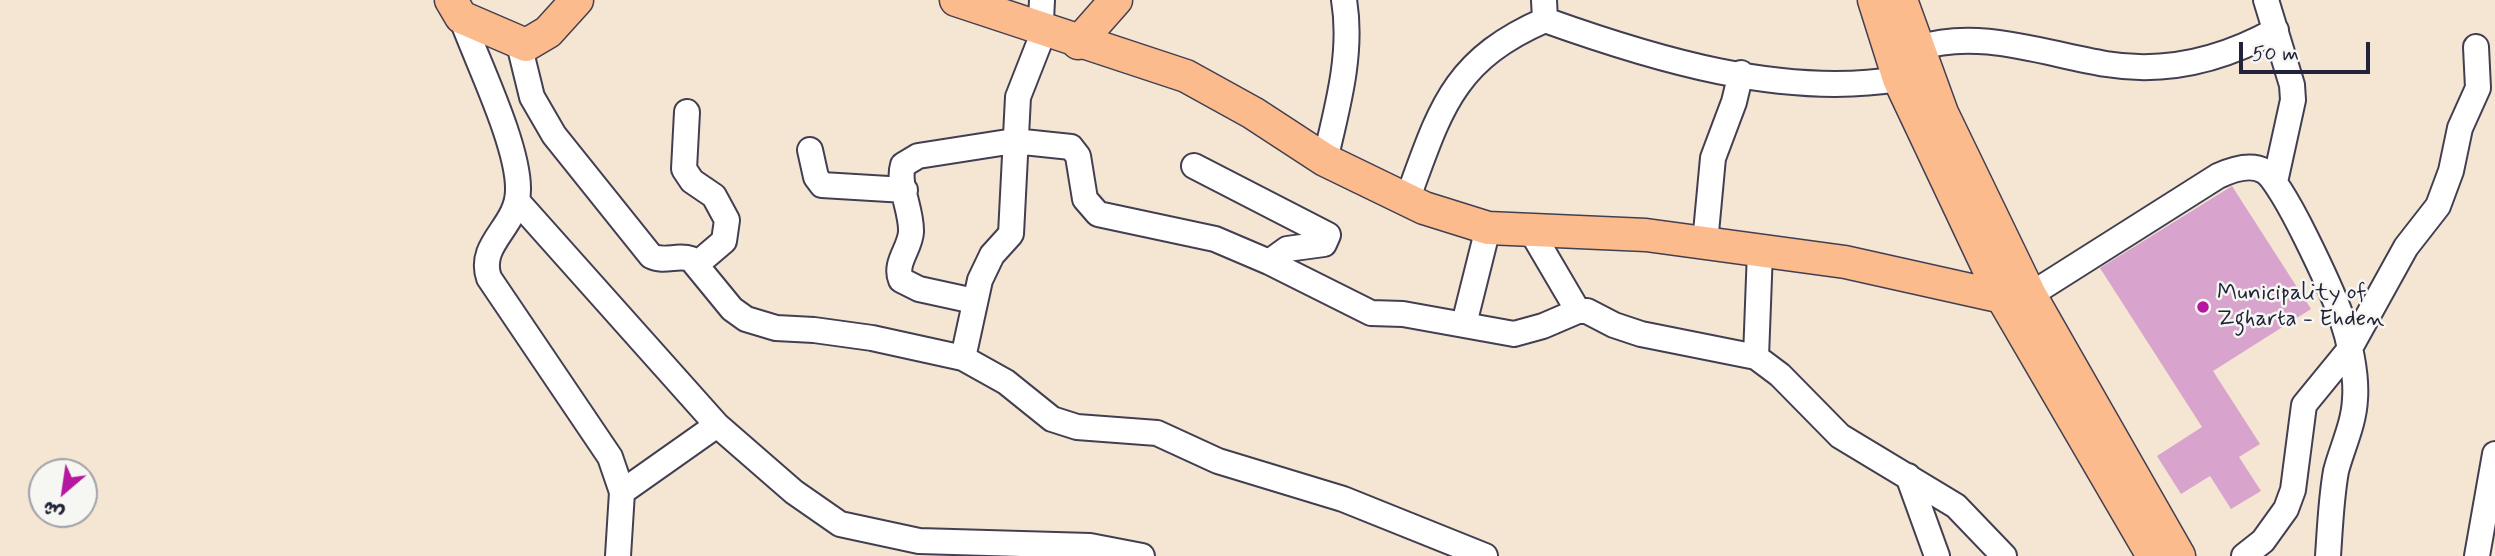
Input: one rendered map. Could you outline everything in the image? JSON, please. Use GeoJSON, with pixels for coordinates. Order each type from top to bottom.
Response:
{"type":"FeatureCollection","features":[{"type":"Feature","properties":{"kind":"main road"},"geometry":{"type":"LineString","coordinates":[[456,8],[519,44],[526,45],[548,32],[578,0]]}},
{"type":"Feature","properties":{"kind":"main road"},"geometry":{"type":"LineString","coordinates":[[956,0],[1042,14],[1078,43],[1134,57],[1186,76],[1253,113],[1325,160],[1407,200],[1488,228],[1646,235],[1845,262],[2016,296]]}},
{"type":"Feature","properties":{"kind":"main road"},"geometry":{"type":"LineString","coordinates":[[1078,43],[1116,0]]}},
{"type":"Feature","properties":{"kind":"main road"},"geometry":{"type":"LineString","coordinates":[[1874,0],[1899,79],[2153,556]]}},
{"type":"Feature","properties":{"kind":"main road"},"geometry":{"type":"LineString","coordinates":[[1901,0],[1942,113],[2016,296],[2179,556]]}},
{"type":"Feature","properties":{"kind":"street"},"geometry":{"type":"LineString","coordinates":[[1325,160],[1344,66],[1347,15],[1344,0]]}},
{"type":"Feature","properties":{"kind":"street"},"geometry":{"type":"LineString","coordinates":[[2266,0],[2292,85],[2293,100],[2275,182]]}},
{"type":"Feature","properties":{"kind":"street"},"geometry":{"type":"LineString","coordinates":[[456,8],[512,154],[518,202],[512,220],[486,257],[489,278],[570,401],[604,444],[619,477],[622,492],[618,556]]}},
{"type":"Feature","properties":{"kind":"street"},"geometry":{"type":"LineString","coordinates":[[1407,200],[1440,114],[1469,69],[1482,55],[1544,10],[1651,54],[1741,73],[1823,84],[1899,79]]}},
{"type":"Feature","properties":{"kind":"street"},"geometry":{"type":"LineString","coordinates":[[963,358],[974,301],[987,263],[1011,234],[1015,200],[1014,141],[1018,97],[1042,14]]}},
{"type":"Feature","properties":{"kind":"street"},"geometry":{"type":"LineString","coordinates":[[1918,48],[1952,38],[2108,65],[2181,64],[2239,50],[2276,30]]}},
{"type":"Feature","properties":{"kind":"street"},"geometry":{"type":"LineString","coordinates":[[519,44],[532,97],[571,158],[651,256],[663,260],[684,256],[697,264],[732,309],[760,325],[872,338],[963,358],[1006,382],[1052,419],[1085,428],[1157,433],[1218,461],[1343,499],[1485,556]]}},
{"type":"Feature","properties":{"kind":"street"},"geometry":{"type":"LineString","coordinates":[[2244,556],[2263,541],[2286,509],[2293,490],[2304,405],[2348,350],[2406,247],[2438,206],[2451,171],[2460,128],[2478,88],[2476,47]]}},
{"type":"Feature","properties":{"kind":"street"},"geometry":{"type":"LineString","coordinates":[[1705,243],[1713,158],[1734,102],[1741,73]]}},
{"type":"Feature","properties":{"kind":"street"},"geometry":{"type":"LineString","coordinates":[[687,112],[684,169],[692,181],[714,196],[727,220],[724,240],[697,264]]}},
{"type":"Feature","properties":{"kind":"street"},"geometry":{"type":"LineString","coordinates":[[974,301],[919,289],[901,280],[898,269],[911,236],[901,169],[910,159],[1014,141],[1075,150],[1085,199],[1098,214],[1215,239],[1269,262],[1371,313],[1402,314],[1514,334],[1543,326],[1578,310]]}},
{"type":"Feature","properties":{"kind":"street"},"geometry":{"type":"LineString","coordinates":[[810,150],[816,177],[822,185],[905,190]]}},
{"type":"Feature","properties":{"kind":"street"},"geometry":{"type":"LineString","coordinates":[[1194,166],[1328,235],[1324,244],[1287,249],[1269,262]]}},
{"type":"Feature","properties":{"kind":"street"},"geometry":{"type":"LineString","coordinates":[[2016,296],[2230,170],[2259,169],[2275,182],[2321,270],[2341,316],[2355,399],[2336,473],[2328,556]]}},
{"type":"Feature","properties":{"kind":"street"},"geometry":{"type":"LineString","coordinates":[[518,202],[717,425],[794,492],[840,524],[919,541],[1090,546],[1142,556]]}},
{"type":"Feature","properties":{"kind":"street"},"geometry":{"type":"LineString","coordinates":[[1464,324],[1488,228]]}},
{"type":"Feature","properties":{"kind":"street"},"geometry":{"type":"LineString","coordinates":[[1531,230],[1578,310],[1641,334],[1756,357],[1780,375],[1840,436],[1956,506],[2004,556]]}},
{"type":"Feature","properties":{"kind":"street"},"geometry":{"type":"LineString","coordinates":[[1756,357],[1760,251]]}},
{"type":"Feature","properties":{"kind":"street"},"geometry":{"type":"LineString","coordinates":[[622,492],[717,425]]}},
{"type":"Feature","properties":{"kind":"street"},"geometry":{"type":"LineString","coordinates":[[2477,556],[2495,454]]}},
{"type":"Feature","properties":{"kind":"street"},"geometry":{"type":"LineString","coordinates":[[1908,475],[1937,556]]}},
{"type":"Feature","properties":{"kind":"building"},"geometry":{"type":"Polygon","coordinates":[[[2232,186],[2311,309],[2213,371],[2260,444],[2239,457],[2261,491],[2231,509],[2210,476],[2181,494],[2157,456],[2202,427],[2100,268],[2232,186]]]}},
{"type":"Feature","properties":{"kind":"place","name":"Municipality of Zgharta - Ehden"},"geometry":{"type":"Point","coordinates":[2203,307]}}]}
